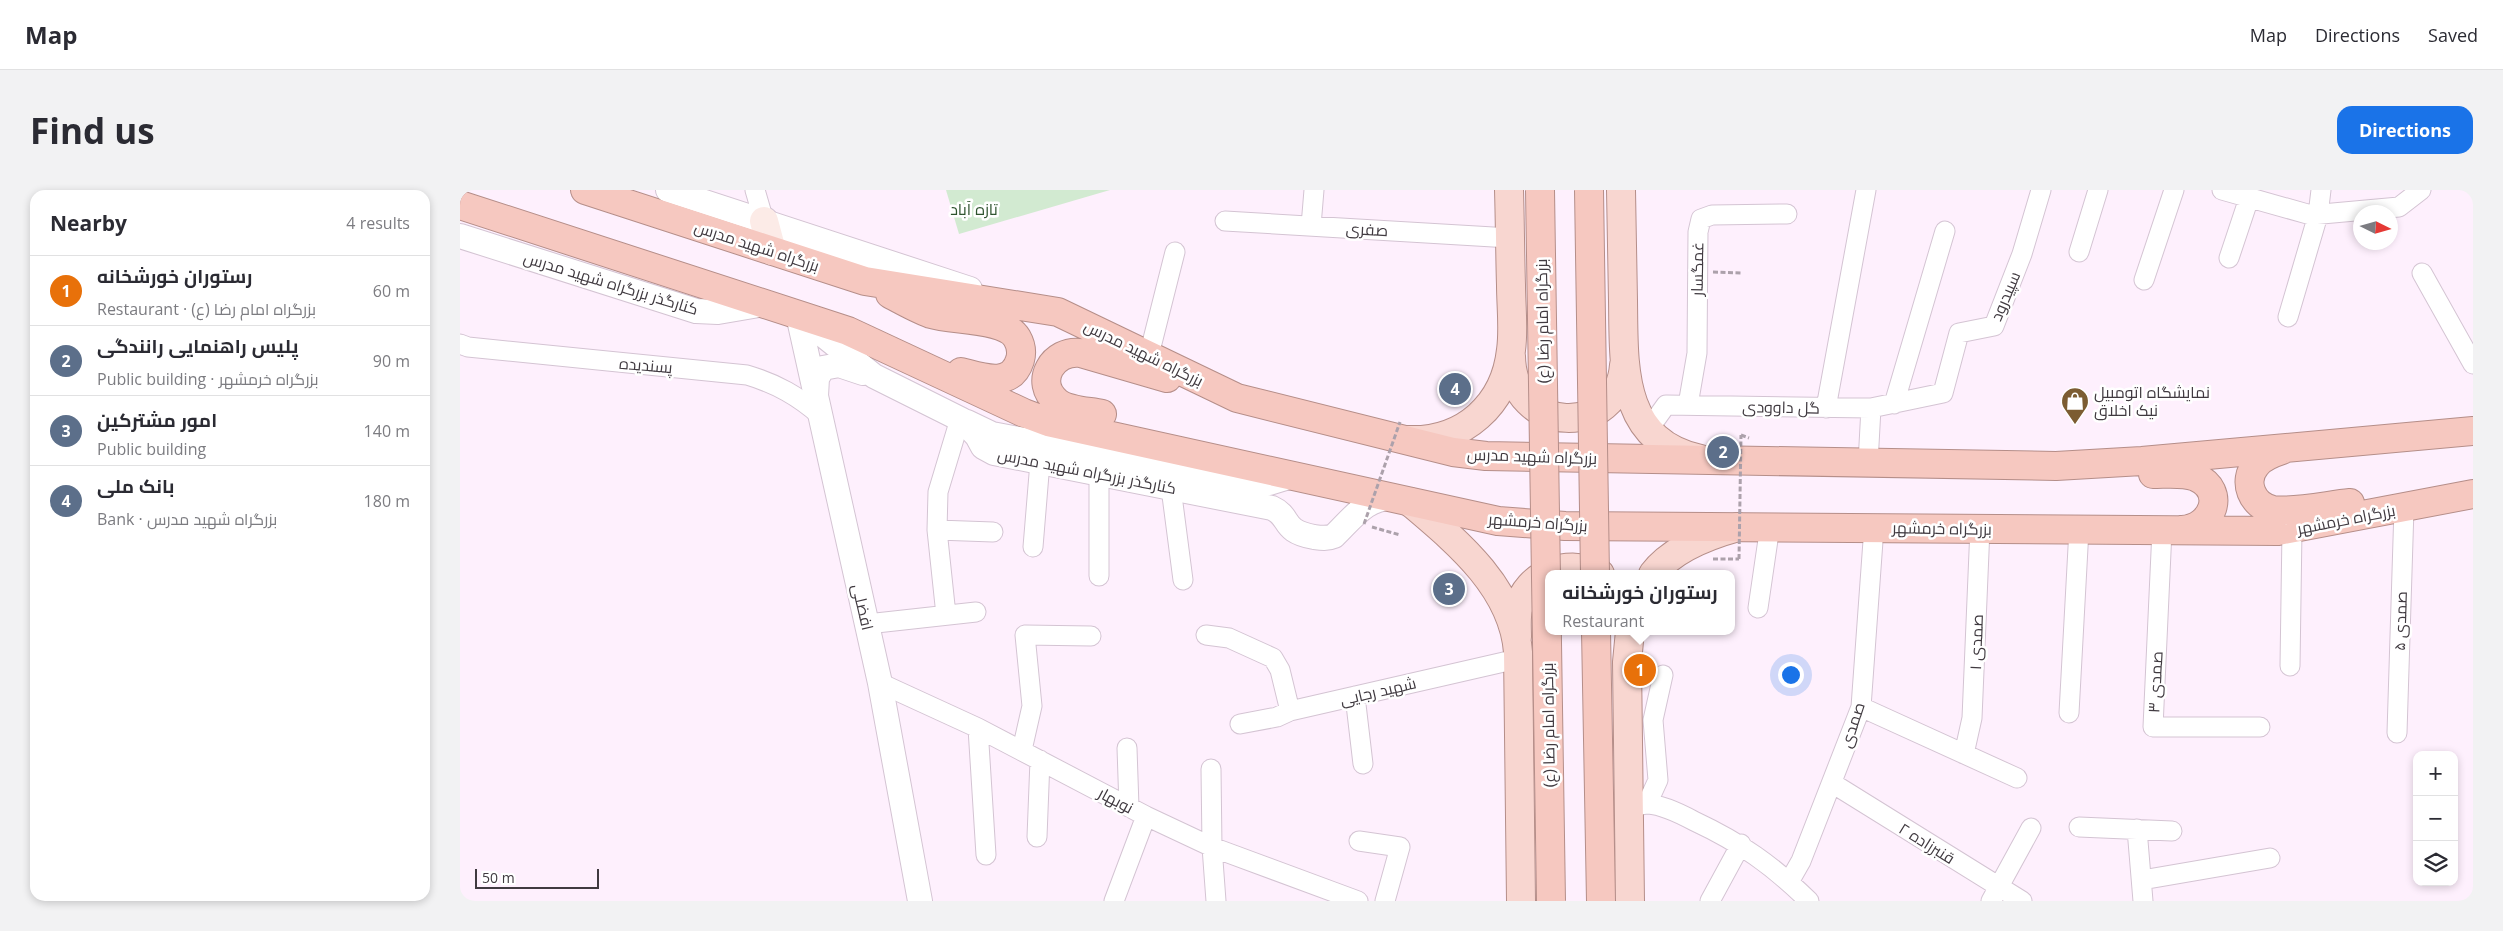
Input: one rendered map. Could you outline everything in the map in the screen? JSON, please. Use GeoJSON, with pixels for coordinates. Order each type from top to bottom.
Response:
{"type":"FeatureCollection","features":[{"type":"Feature","properties":{"kind":"highway","name":"بزرگراه شهید مدرس"},"geometry":{"type":"LineString","coordinates":[[585,190],[858,279],[1062,313],[1250,402],[1395,429],[1453,452],[1478,456],[1712,461]]}},
{"type":"Feature","properties":{"kind":"highway","name":"بزرگراه امام رضا (ع)"},"geometry":{"type":"LineString","coordinates":[[1540,190],[1546,570]]}},
{"type":"Feature","properties":{"kind":"highway"},"geometry":{"type":"LineString","coordinates":[[1589,190],[1595,570]]}},
{"type":"Feature","properties":{"kind":"highway"},"geometry":{"type":"LineString","coordinates":[[460,205],[848,331],[1042,420],[1402,500]]}},
{"type":"Feature","properties":{"kind":"highway"},"geometry":{"type":"LineString","coordinates":[[858,279],[929,313],[1004,327],[1018,340],[1021,354],[1019,363],[1010,374],[992,380],[894,352]]}},
{"type":"Feature","properties":{"kind":"highway"},"geometry":{"type":"LineString","coordinates":[[1250,402],[1075,352],[1057,358],[1048,369],[1046,378],[1052,396],[1062,405],[1206,438],[1218,443],[1250,466]]}},
{"type":"Feature","properties":{"kind":"highway"},"geometry":{"type":"LineString","coordinates":[[2010,466],[2112,464],[2473,431]]}},
{"type":"Feature","properties":{"kind":"highway"},"geometry":{"type":"LineString","coordinates":[[2291,448],[2265,458],[2251,472],[2250,490],[2254,499],[2266,508],[2279,510],[2473,490]]}},
{"type":"Feature","properties":{"kind":"highway"},"geometry":{"type":"LineString","coordinates":[[1712,461],[2010,466],[2194,476],[2203,481],[2211,492],[2212,511],[2200,526],[2171,530]]}},
{"type":"Feature","properties":{"kind":"highway","name":"بزرگراه خرمشهر"},"geometry":{"type":"LineString","coordinates":[[1402,500],[1483,518],[1533,525],[2292,530],[2473,494]]}},
{"type":"Feature","properties":{"kind":"highway","name":"بزرگراه امام رضا (ع)"},"geometry":{"type":"LineString","coordinates":[[1547,635],[1551,901]]}},
{"type":"Feature","properties":{"kind":"highway"},"geometry":{"type":"LineString","coordinates":[[1596,635],[1601,901]]}},
{"type":"Feature","properties":{"kind":"main road","name":"بزرگراه امام رضا (ع)"},"geometry":{"type":"LineString","coordinates":[[1509,190],[1511,352]]}},
{"type":"Feature","properties":{"kind":"main road"},"geometry":{"type":"LineString","coordinates":[[1621,190],[1624,356],[1626,382],[1630,400],[1648,430],[1662,442],[1681,453],[1712,461]]}},
{"type":"Feature","properties":{"kind":"main road"},"geometry":{"type":"LineString","coordinates":[[764,222],[772,251]]}},
{"type":"Feature","properties":{"kind":"main road"},"geometry":{"type":"LineString","coordinates":[[1511,352],[1513,378],[1524,399],[1539,411],[1561,418],[1584,416],[1605,404],[1619,385],[1623,372],[1624,356]]}},
{"type":"Feature","properties":{"kind":"main road"},"geometry":{"type":"LineString","coordinates":[[1395,429],[1426,440],[1452,433],[1472,423],[1496,397],[1507,372],[1511,352]]}},
{"type":"Feature","properties":{"kind":"main road","name":"بزرگراه امام رضا (ع)"},"geometry":{"type":"LineString","coordinates":[[1402,500],[1465,550],[1486,576],[1511,622],[1517,653],[1521,901]]}},
{"type":"Feature","properties":{"kind":"main road"},"geometry":{"type":"LineString","coordinates":[[1658,570],[1678,552],[1719,533],[1758,526]]}},
{"type":"Feature","properties":{"kind":"main road"},"geometry":{"type":"LineString","coordinates":[[1556,570],[1565,567],[1579,567],[1588,570]]}},
{"type":"Feature","properties":{"kind":"main road"},"geometry":{"type":"LineString","coordinates":[[1517,653],[1518,608],[1526,592],[1545,574]]}},
{"type":"Feature","properties":{"kind":"main road"},"geometry":{"type":"LineString","coordinates":[[1629,635],[1627,662],[1638,806],[1630,901]]}},
{"type":"Feature","properties":{"kind":"street"},"geometry":{"type":"LineString","coordinates":[[668,190],[1028,308]]}},
{"type":"Feature","properties":{"kind":"street"},"geometry":{"type":"LineString","coordinates":[[755,190],[764,222]]}},
{"type":"Feature","properties":{"kind":"street"},"geometry":{"type":"LineString","coordinates":[[1311,226],[1314,190]]}},
{"type":"Feature","properties":{"kind":"street"},"geometry":{"type":"LineString","coordinates":[[1826,408],[1866,190]]}},
{"type":"Feature","properties":{"kind":"street","name":"سپیدرود"},"geometry":{"type":"LineString","coordinates":[[1871,408],[1943,393],[1959,333],[1994,326],[2022,254],[2041,190]]}},
{"type":"Feature","properties":{"kind":"street"},"geometry":{"type":"LineString","coordinates":[[2079,252],[2098,190]]}},
{"type":"Feature","properties":{"kind":"street"},"geometry":{"type":"LineString","coordinates":[[2144,280],[2174,190]]}},
{"type":"Feature","properties":{"kind":"street"},"geometry":{"type":"LineString","coordinates":[[2222,190],[2311,216],[2399,207],[2421,190]]}},
{"type":"Feature","properties":{"kind":"street"},"geometry":{"type":"LineString","coordinates":[[2288,318],[2318,215],[2321,190]]}},
{"type":"Feature","properties":{"kind":"street"},"geometry":{"type":"LineString","coordinates":[[2229,258],[2249,198]]}},
{"type":"Feature","properties":{"kind":"street","name":"غمگسار"},"geometry":{"type":"LineString","coordinates":[[1688,406],[1697,353],[1698,232],[1702,219],[1712,215],[1787,214]]}},
{"type":"Feature","properties":{"kind":"street","name":"صفری"},"geometry":{"type":"LineString","coordinates":[[1225,221],[1510,238]]}},
{"type":"Feature","properties":{"kind":"street"},"geometry":{"type":"LineString","coordinates":[[1894,404],[1945,231]]}},
{"type":"Feature","properties":{"kind":"street","name":"کنارگذر بزرگراه شهید مدرس"},"geometry":{"type":"LineString","coordinates":[[460,236],[701,312],[718,312],[765,304]]}},
{"type":"Feature","properties":{"kind":"street"},"geometry":{"type":"LineString","coordinates":[[1149,355],[1174,252]]}},
{"type":"Feature","properties":{"kind":"street"},"geometry":{"type":"LineString","coordinates":[[2422,273],[2473,364]]}},
{"type":"Feature","properties":{"kind":"street","name":"کنارگذر بزرگراه شهید مدرس"},"geometry":{"type":"LineString","coordinates":[[798,315],[878,378],[960,419],[989,451],[1272,508],[1278,511],[1294,532],[1327,538],[1334,536],[1371,501],[1382,498],[1402,500]]}},
{"type":"Feature","properties":{"kind":"street","name":"افضلی"},"geometry":{"type":"LineString","coordinates":[[798,315],[880,683],[920,901]]}},
{"type":"Feature","properties":{"kind":"street","name":"پسندیده"},"geometry":{"type":"LineString","coordinates":[[460,344],[468,347],[559,357],[747,375],[772,382],[819,407]]}},
{"type":"Feature","properties":{"kind":"street"},"geometry":{"type":"LineString","coordinates":[[819,407],[819,374],[831,365],[844,366],[878,378]]}},
{"type":"Feature","properties":{"kind":"street","name":"گل داوودی"},"geometry":{"type":"LineString","coordinates":[[1648,430],[1666,405],[1871,408]]}},
{"type":"Feature","properties":{"kind":"street"},"geometry":{"type":"LineString","coordinates":[[1868,463],[1871,408]]}},
{"type":"Feature","properties":{"kind":"street"},"geometry":{"type":"LineString","coordinates":[[946,615],[937,530],[938,492],[960,419],[992,434],[1259,484],[1266,484],[1294,475]]}},
{"type":"Feature","properties":{"kind":"street"},"geometry":{"type":"LineString","coordinates":[[1033,547],[1040,462]]}},
{"type":"Feature","properties":{"kind":"street"},"geometry":{"type":"LineString","coordinates":[[1099,474],[1100,576]]}},
{"type":"Feature","properties":{"kind":"street"},"geometry":{"type":"LineString","coordinates":[[1171,488],[1184,580]]}},
{"type":"Feature","properties":{"kind":"street","name":"صمدی ۵"},"geometry":{"type":"LineString","coordinates":[[2397,733],[2404,508]]}},
{"type":"Feature","properties":{"kind":"street"},"geometry":{"type":"LineString","coordinates":[[1758,526],[1758,608]]}},
{"type":"Feature","properties":{"kind":"street","name":"صمدی"},"geometry":{"type":"LineString","coordinates":[[1789,882],[1801,861],[1861,707],[1874,527]]}},
{"type":"Feature","properties":{"kind":"street","name":"صمدی ۱"},"geometry":{"type":"LineString","coordinates":[[1964,754],[1972,718],[1980,528]]}},
{"type":"Feature","properties":{"kind":"street"},"geometry":{"type":"LineString","coordinates":[[937,530],[994,532]]}},
{"type":"Feature","properties":{"kind":"street"},"geometry":{"type":"LineString","coordinates":[[2069,713],[2079,530]]}},
{"type":"Feature","properties":{"kind":"street","name":"صمدی ۳"},"geometry":{"type":"LineString","coordinates":[[2171,530],[2153,727],[2260,727]]}},
{"type":"Feature","properties":{"kind":"street"},"geometry":{"type":"LineString","coordinates":[[2290,666],[2292,530]]}},
{"type":"Feature","properties":{"kind":"street"},"geometry":{"type":"LineString","coordinates":[[867,624],[976,612]]}},
{"type":"Feature","properties":{"kind":"street"},"geometry":{"type":"LineString","coordinates":[[1022,750],[1032,706],[1025,635],[1091,636]]}},
{"type":"Feature","properties":{"kind":"street"},"geometry":{"type":"LineString","coordinates":[[1206,635],[1229,638],[1273,658],[1280,670],[1290,711]]}},
{"type":"Feature","properties":{"kind":"street","name":"شهید رجایی"},"geometry":{"type":"LineString","coordinates":[[1240,724],[1277,717],[1290,711],[1355,696],[1517,653]]}},
{"type":"Feature","properties":{"kind":"street"},"geometry":{"type":"LineString","coordinates":[[1663,675],[1653,720],[1658,780],[1638,806],[1677,812],[1741,844],[1765,861],[1809,901]]}},
{"type":"Feature","properties":{"kind":"street","name":"نوبهار"},"geometry":{"type":"LineString","coordinates":[[880,683],[978,728],[1146,816],[1212,847],[1358,901]]}},
{"type":"Feature","properties":{"kind":"street"},"geometry":{"type":"LineString","coordinates":[[1355,696],[1363,764]]}},
{"type":"Feature","properties":{"kind":"street"},"geometry":{"type":"LineString","coordinates":[[1861,707],[2017,778]]}},
{"type":"Feature","properties":{"kind":"street"},"geometry":{"type":"LineString","coordinates":[[978,728],[986,855]]}},
{"type":"Feature","properties":{"kind":"street"},"geometry":{"type":"LineString","coordinates":[[1127,748],[1129,806]]}},
{"type":"Feature","properties":{"kind":"street"},"geometry":{"type":"LineString","coordinates":[[1037,837],[1040,760]]}},
{"type":"Feature","properties":{"kind":"street"},"geometry":{"type":"LineString","coordinates":[[1212,769],[1212,847],[1216,901]]}},
{"type":"Feature","properties":{"kind":"street","name":"قنبرزاده ۲"},"geometry":{"type":"LineString","coordinates":[[1832,783],[1994,894],[2022,901]]}},
{"type":"Feature","properties":{"kind":"street"},"geometry":{"type":"LineString","coordinates":[[1114,901],[1146,816]]}},
{"type":"Feature","properties":{"kind":"street"},"geometry":{"type":"LineString","coordinates":[[2079,827],[2172,831]]}},
{"type":"Feature","properties":{"kind":"street"},"geometry":{"type":"LineString","coordinates":[[1994,894],[2031,828]]}},
{"type":"Feature","properties":{"kind":"street"},"geometry":{"type":"LineString","coordinates":[[2137,829],[2143,901]]}},
{"type":"Feature","properties":{"kind":"street"},"geometry":{"type":"LineString","coordinates":[[1359,841],[1400,847],[1385,901]]}},
{"type":"Feature","properties":{"kind":"street"},"geometry":{"type":"LineString","coordinates":[[1710,901],[1741,844]]}},
{"type":"Feature","properties":{"kind":"street"},"geometry":{"type":"LineString","coordinates":[[2142,880],[2270,858]]}},
{"type":"Feature","properties":{"kind":"path"},"geometry":{"type":"LineString","coordinates":[[1698,272],[1743,273]]}},
{"type":"Feature","properties":{"kind":"path"},"geometry":{"type":"LineString","coordinates":[[1395,429],[1364,524],[1400,535]]}},
{"type":"Feature","properties":{"kind":"path"},"geometry":{"type":"LineString","coordinates":[[1707,559],[1739,559],[1741,435]]}},
{"type":"Feature","properties":{"kind":"green space","name":"تازه آباد"},"geometry":{"type":"Polygon","coordinates":[[[946,190],[1110,190],[959,234],[946,190]]]}},
{"type":"Feature","properties":{"kind":"place","name":"بانک ملی"},"geometry":{"type":"Point","coordinates":[1455,389]}},
{"type":"Feature","properties":{"kind":"place","name":"نمایشگاه اتومبیل نیک اخلاق"},"geometry":{"type":"Point","coordinates":[2075,425]}},
{"type":"Feature","properties":{"kind":"place","name":"پلیس راهنمایی رانندگی"},"geometry":{"type":"Point","coordinates":[1723,452]}},
{"type":"Feature","properties":{"kind":"place","name":"امور مشترکین"},"geometry":{"type":"Point","coordinates":[1449,589]}},
{"type":"Feature","properties":{"kind":"place","name":"رستوران خورشخانه"},"geometry":{"type":"Point","coordinates":[1640,670]}}]}
